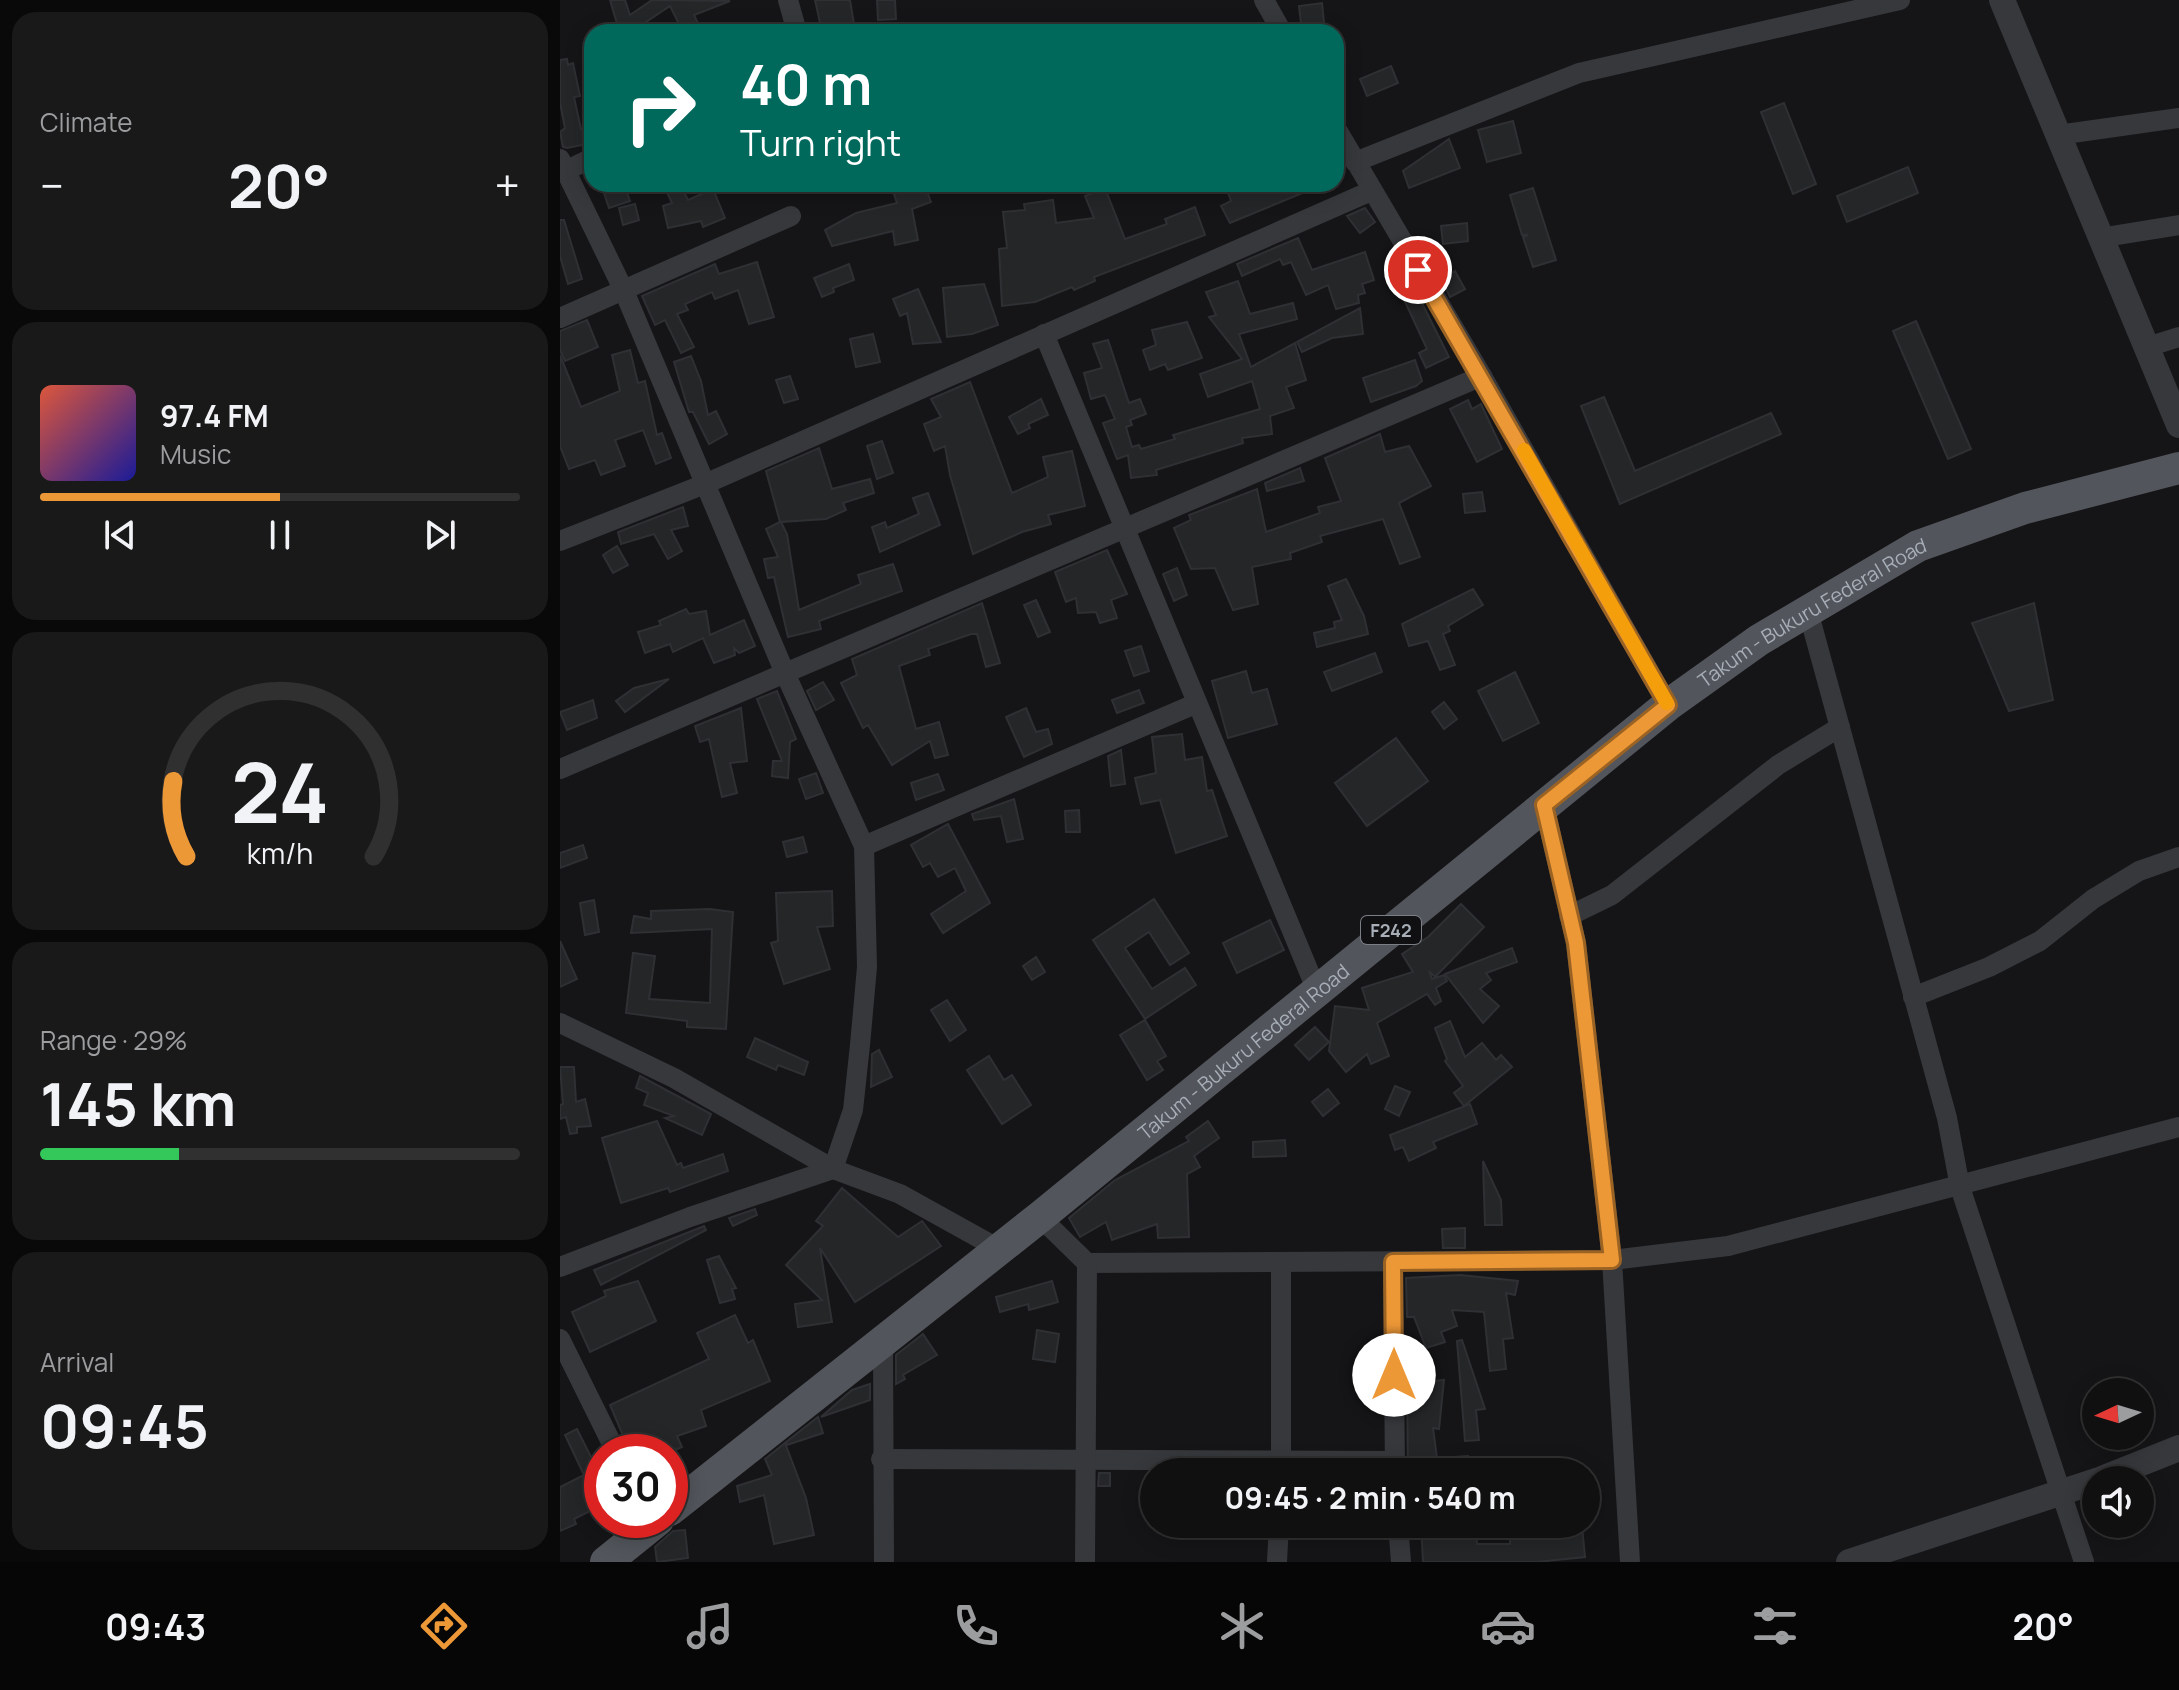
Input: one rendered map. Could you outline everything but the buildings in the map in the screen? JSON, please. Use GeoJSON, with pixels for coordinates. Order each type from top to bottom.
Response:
{"type":"FeatureCollection","features":[{"type":"Feature","properties":{"kind":"main road","name":"Takum - Bukuru Federal Road"},"geometry":{"type":"LineString","coordinates":[[688,1495],[1040,1217],[1668,705],[1759,640],[1918,546],[2025,508],[2179,468]]}},
{"type":"Feature","properties":{"kind":"main road","name":"Takum - Bukuru Federal Road"},"geometry":{"type":"LineString","coordinates":[[606,1562],[635,1538]]}},
{"type":"Feature","properties":{"kind":"street"},"geometry":{"type":"LineString","coordinates":[[788,0],[795,24]]}},
{"type":"Feature","properties":{"kind":"street"},"geometry":{"type":"LineString","coordinates":[[1264,0],[1278,24]]}},
{"type":"Feature","properties":{"kind":"street"},"geometry":{"type":"LineString","coordinates":[[1355,162],[1579,73],[1900,0]]}},
{"type":"Feature","properties":{"kind":"street"},"geometry":{"type":"LineString","coordinates":[[2002,0],[2179,425]]}},
{"type":"Feature","properties":{"kind":"street"},"geometry":{"type":"LineString","coordinates":[[2058,135],[2179,118]]}},
{"type":"Feature","properties":{"kind":"street"},"geometry":{"type":"LineString","coordinates":[[1344,142],[1482,376],[1668,705]]}},
{"type":"Feature","properties":{"kind":"street"},"geometry":{"type":"LineString","coordinates":[[584,160],[563,165],[624,291],[784,671],[864,846],[867,967],[860,1045],[853,1110],[833,1169]]}},
{"type":"Feature","properties":{"kind":"street"},"geometry":{"type":"LineString","coordinates":[[560,541],[705,484],[1371,191]]}},
{"type":"Feature","properties":{"kind":"street"},"geometry":{"type":"LineString","coordinates":[[560,318],[791,216]]}},
{"type":"Feature","properties":{"kind":"street"},"geometry":{"type":"LineString","coordinates":[[2099,238],[2179,225]]}},
{"type":"Feature","properties":{"kind":"street"},"geometry":{"type":"LineString","coordinates":[[1044,334],[1195,704],[1317,991]]}},
{"type":"Feature","properties":{"kind":"street"},"geometry":{"type":"LineString","coordinates":[[2147,347],[2179,337]]}},
{"type":"Feature","properties":{"kind":"street"},"geometry":{"type":"LineString","coordinates":[[560,769],[1482,376]]}},
{"type":"Feature","properties":{"kind":"street"},"geometry":{"type":"LineString","coordinates":[[1808,611],[1947,1118],[1960,1187],[2084,1562]]}},
{"type":"Feature","properties":{"kind":"street"},"geometry":{"type":"LineString","coordinates":[[864,846],[1195,704]]}},
{"type":"Feature","properties":{"kind":"street"},"geometry":{"type":"LineString","coordinates":[[1569,916],[1612,895],[1778,765],[1840,727]]}},
{"type":"Feature","properties":{"kind":"street"},"geometry":{"type":"LineString","coordinates":[[1544,805],[1576,943],[1612,1260],[1630,1562]]}},
{"type":"Feature","properties":{"kind":"street"},"geometry":{"type":"LineString","coordinates":[[1913,997],[1989,967],[2040,941],[2093,899],[2139,871],[2179,857]]}},
{"type":"Feature","properties":{"kind":"street"},"geometry":{"type":"LineString","coordinates":[[560,1023],[674,1078],[833,1169],[900,1194],[999,1249]]}},
{"type":"Feature","properties":{"kind":"street"},"geometry":{"type":"LineString","coordinates":[[1040,1217],[1087,1263],[1612,1260],[1728,1246],[2179,1127]]}},
{"type":"Feature","properties":{"kind":"street"},"geometry":{"type":"LineString","coordinates":[[560,1267],[690,1217],[833,1169]]}},
{"type":"Feature","properties":{"kind":"street"},"geometry":{"type":"LineString","coordinates":[[1281,1262],[1281,1458]]}},
{"type":"Feature","properties":{"kind":"street"},"geometry":{"type":"LineString","coordinates":[[1393,1262],[1394,1458]]}},
{"type":"Feature","properties":{"kind":"street"},"geometry":{"type":"LineString","coordinates":[[1085,1562],[1087,1263]]}},
{"type":"Feature","properties":{"kind":"street"},"geometry":{"type":"LineString","coordinates":[[560,1339],[607,1434]]}},
{"type":"Feature","properties":{"kind":"street"},"geometry":{"type":"LineString","coordinates":[[883,1341],[881,1459],[884,1562]]}},
{"type":"Feature","properties":{"kind":"street"},"geometry":{"type":"LineString","coordinates":[[2135,1466],[2179,1448]]}},
{"type":"Feature","properties":{"kind":"street"},"geometry":{"type":"LineString","coordinates":[[881,1459],[1140,1461]]}},
{"type":"Feature","properties":{"kind":"street"},"geometry":{"type":"LineString","coordinates":[[1849,1562],[2082,1487]]}},
{"type":"Feature","properties":{"kind":"street"},"geometry":{"type":"LineString","coordinates":[[1277,1562],[1278,1538]]}},
{"type":"Feature","properties":{"kind":"street"},"geometry":{"type":"LineString","coordinates":[[1399,1538],[1401,1562]]}},
{"type":"Feature","properties":{"kind":"slow traffic"},"geometry":{"type":"LineString","coordinates":[[1524,450],[1667,703]]}},
{"type":"Feature","properties":{"kind":"route"},"geometry":{"type":"LineString","coordinates":[[1394,1375],[1393,1262],[1612,1260],[1576,943],[1544,805],[1668,705],[1482,376],[1418,270]]}}]}
